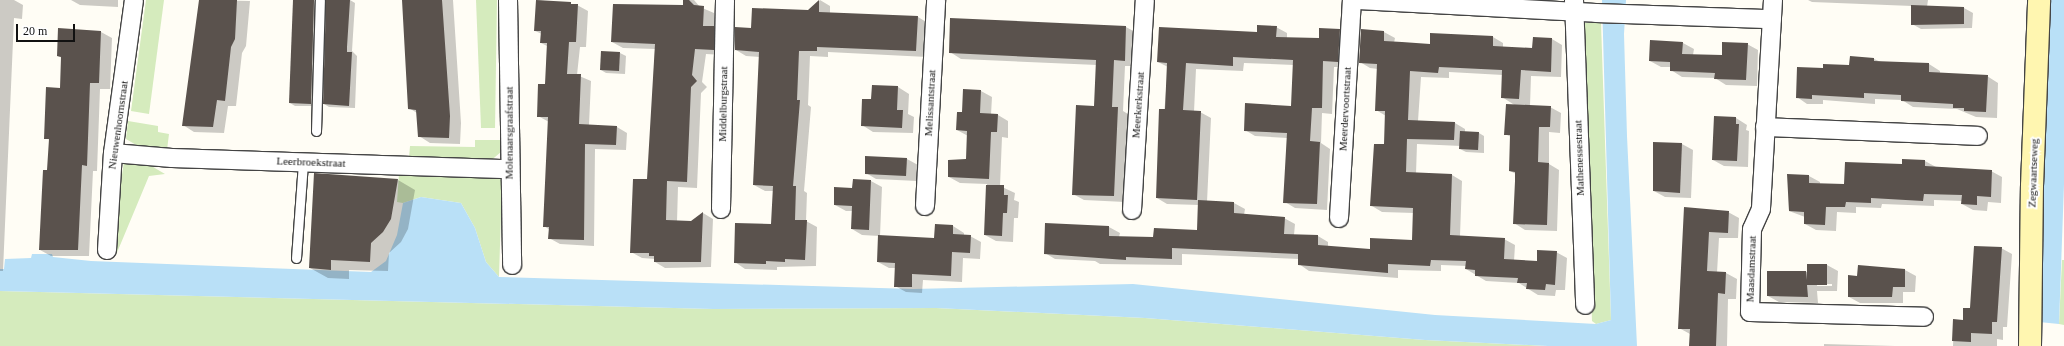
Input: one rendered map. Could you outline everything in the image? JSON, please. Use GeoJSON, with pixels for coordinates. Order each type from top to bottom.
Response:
{"type":"FeatureCollection","features":[{"type":"Feature","properties":{"kind":"main road","name":"Zegwaartseweg"},"geometry":{"type":"LineString","coordinates":[[2030,346],[2032,186],[2039,0]]}},
{"type":"Feature","properties":{"kind":"street","name":"Nieuwenhoornstraat"},"geometry":{"type":"LineString","coordinates":[[107,250],[113,153],[134,0]]}},
{"type":"Feature","properties":{"kind":"street","name":"Molenaarsgraafstraat"},"geometry":{"type":"LineString","coordinates":[[508,0],[509,169],[512,266]]}},
{"type":"Feature","properties":{"kind":"street","name":"Middelburgstraat"},"geometry":{"type":"LineString","coordinates":[[721,209],[725,0]]}},
{"type":"Feature","properties":{"kind":"street","name":"Melissantstraat"},"geometry":{"type":"LineString","coordinates":[[925,206],[936,0]]}},
{"type":"Feature","properties":{"kind":"street","name":"Meerkerkstraat"},"geometry":{"type":"LineString","coordinates":[[1132,210],[1146,0]]}},
{"type":"Feature","properties":{"kind":"street","name":"Meerdervoortstraat"},"geometry":{"type":"LineString","coordinates":[[1339,218],[1352,0]]}},
{"type":"Feature","properties":{"kind":"street"},"geometry":{"type":"LineString","coordinates":[[1358,0],[1573,6],[1596,13],[1772,18]]}},
{"type":"Feature","properties":{"kind":"street","name":"Maasdamstraat"},"geometry":{"type":"LineString","coordinates":[[1773,0],[1761,209],[1752,229],[1750,312],[1924,317]]}},
{"type":"Feature","properties":{"kind":"street","name":"Mathenessestraat"},"geometry":{"type":"LineString","coordinates":[[1573,6],[1585,305]]}},
{"type":"Feature","properties":{"kind":"street"},"geometry":{"type":"LineString","coordinates":[[1765,127],[1978,136]]}},
{"type":"Feature","properties":{"kind":"street","name":"Leerbroekstraat"},"geometry":{"type":"LineString","coordinates":[[113,153],[303,162],[509,169]]}},
{"type":"Feature","properties":{"kind":"lane"},"geometry":{"type":"LineString","coordinates":[[316,131],[320,0]]}},
{"type":"Feature","properties":{"kind":"lane"},"geometry":{"type":"LineString","coordinates":[[296,258],[303,162]]}},
{"type":"Feature","properties":{"kind":"green space"},"geometry":{"type":"Polygon","coordinates":[[[146,0],[164,0],[149,114],[131,111],[146,0]]]}},
{"type":"Feature","properties":{"kind":"green space"},"geometry":{"type":"Polygon","coordinates":[[[476,0],[497,0],[495,128],[481,128],[476,0]]]}},
{"type":"Feature","properties":{"kind":"green space"},"geometry":{"type":"Polygon","coordinates":[[[1583,23],[1601,23],[1611,320],[1596,324],[1592,321],[1583,23]]]}},
{"type":"Feature","properties":{"kind":"green space"},"geometry":{"type":"Polygon","coordinates":[[[128,121],[158,126],[158,132],[169,134],[167,150],[138,146],[126,139],[128,121]]]}},
{"type":"Feature","properties":{"kind":"green space"},"geometry":{"type":"Polygon","coordinates":[[[475,140],[501,140],[501,152],[489,162],[409,158],[410,146],[475,147],[475,140]]]}},
{"type":"Feature","properties":{"kind":"green space"},"geometry":{"type":"Polygon","coordinates":[[[124,162],[148,164],[165,174],[149,176],[116,255],[109,256],[124,162]]]}},
{"type":"Feature","properties":{"kind":"green space"},"geometry":{"type":"Polygon","coordinates":[[[399,173],[499,177],[502,182],[499,277],[486,262],[475,228],[461,203],[421,197],[403,203],[397,202],[399,173]]]}},
{"type":"Feature","properties":{"kind":"green space"},"geometry":{"type":"Polygon","coordinates":[[[2062,260],[2064,260],[2064,325],[2059,324],[2062,260]]]}},
{"type":"Feature","properties":{"kind":"green space"},"geometry":{"type":"Polygon","coordinates":[[[0,291],[713,309],[936,308],[1145,318],[1425,340],[1548,346],[0,346],[0,291]]]}},
{"type":"Feature","properties":{"kind":"water"},"geometry":{"type":"Polygon","coordinates":[[[1602,0],[1626,0],[1624,34],[1627,136],[1637,346],[1548,346],[1425,340],[1145,318],[936,308],[713,309],[0,291],[0,269],[4,269],[5,259],[31,258],[32,254],[52,254],[53,257],[91,261],[371,272],[386,261],[397,235],[403,203],[421,197],[461,203],[475,228],[486,262],[499,277],[913,289],[1133,284],[1435,315],[1596,324],[1611,320],[1602,0]]]}},
{"type":"Feature","properties":{"kind":"water"},"geometry":{"type":"Polygon","coordinates":[[[2048,0],[2064,0],[2064,184],[2059,324],[2039,322],[2039,208],[2048,0]]]}},
{"type":"Feature","properties":{"kind":"building"},"geometry":{"type":"Polygon","coordinates":[[[199,0],[237,0],[235,39],[231,47],[225,101],[217,100],[213,127],[182,126],[199,0]]]}},
{"type":"Feature","properties":{"kind":"building"},"geometry":{"type":"Polygon","coordinates":[[[293,0],[314,0],[311,104],[289,103],[293,0]]]}},
{"type":"Feature","properties":{"kind":"building"},"geometry":{"type":"Polygon","coordinates":[[[326,0],[350,0],[347,47],[347,52],[352,52],[349,106],[323,104],[326,0]]]}},
{"type":"Feature","properties":{"kind":"building"},"geometry":{"type":"Polygon","coordinates":[[[402,0],[442,0],[450,116],[449,138],[418,137],[416,110],[408,109],[402,0]]]}},
{"type":"Feature","properties":{"kind":"building"},"geometry":{"type":"Polygon","coordinates":[[[536,0],[571,2],[571,4],[578,4],[576,42],[569,42],[567,74],[581,74],[579,124],[617,126],[616,145],[585,144],[584,240],[548,239],[549,227],[543,227],[548,117],[537,117],[538,84],[545,84],[547,43],[540,43],[541,31],[534,31],[536,0]]]}},
{"type":"Feature","properties":{"kind":"building"},"geometry":{"type":"Polygon","coordinates":[[[683,0],[689,0],[694,5],[704,6],[703,26],[714,26],[714,50],[695,49],[692,75],[697,81],[691,87],[687,182],[667,181],[666,220],[691,221],[703,212],[701,262],[654,262],[654,256],[649,256],[649,253],[630,253],[633,179],[647,179],[655,44],[611,42],[613,4],[683,5],[683,0]]]}},
{"type":"Feature","properties":{"kind":"building"},"geometry":{"type":"Polygon","coordinates":[[[819,0],[819,12],[918,16],[916,51],[817,47],[817,51],[799,51],[797,100],[800,100],[793,186],[796,186],[795,220],[807,220],[805,260],[785,259],[785,262],[766,261],[766,264],[734,263],[735,223],[771,224],[773,186],[753,185],[759,52],[735,50],[735,27],[751,28],[752,8],[808,10],[819,0]]]}},
{"type":"Feature","properties":{"kind":"building"},"geometry":{"type":"Polygon","coordinates":[[[1911,5],[1964,7],[1964,24],[1911,25],[1911,5]]]}},
{"type":"Feature","properties":{"kind":"building"},"geometry":{"type":"Polygon","coordinates":[[[950,18],[1126,26],[1125,61],[1114,60],[1112,107],[1118,107],[1114,196],[1072,195],[1076,105],[1094,106],[1096,60],[949,53],[950,18]]]}},
{"type":"Feature","properties":{"kind":"building"},"geometry":{"type":"Polygon","coordinates":[[[1257,25],[1277,26],[1276,37],[1319,38],[1319,28],[1340,29],[1338,62],[1323,61],[1322,108],[1312,108],[1310,141],[1320,142],[1317,204],[1283,203],[1287,133],[1244,131],[1245,103],[1291,106],[1293,60],[1233,57],[1233,66],[1186,63],[1183,110],[1201,111],[1197,200],[1156,198],[1159,109],[1165,109],[1167,63],[1157,62],[1159,27],[1257,32],[1257,25]]]}},
{"type":"Feature","properties":{"kind":"building"},"geometry":{"type":"Polygon","coordinates":[[[58,28],[101,31],[99,83],[90,83],[87,166],[82,165],[78,250],[39,250],[43,170],[47,170],[49,139],[44,139],[46,87],[60,88],[61,57],[57,56],[58,28]]]}},
{"type":"Feature","properties":{"kind":"building"},"geometry":{"type":"Polygon","coordinates":[[[1361,29],[1384,31],[1384,41],[1430,44],[1430,33],[1493,36],[1493,46],[1532,48],[1533,37],[1552,38],[1551,72],[1521,70],[1519,99],[1501,98],[1502,70],[1439,67],[1438,73],[1410,71],[1408,120],[1455,122],[1454,140],[1407,139],[1406,172],[1452,174],[1450,235],[1505,238],[1504,259],[1537,261],[1537,250],[1557,251],[1555,285],[1546,284],[1545,290],[1526,289],[1527,283],[1517,283],[1518,278],[1475,276],[1475,270],[1465,269],[1466,261],[1431,260],[1430,266],[1388,264],[1388,273],[1298,265],[1298,254],[1172,248],[1172,259],[1126,257],[1126,260],[1044,254],[1045,223],[1109,226],[1109,236],[1153,237],[1154,228],[1197,230],[1198,200],[1234,202],[1234,213],[1285,217],[1284,234],[1318,235],[1318,245],[1370,249],[1370,238],[1412,240],[1413,208],[1370,206],[1374,144],[1384,144],[1385,111],[1375,111],[1377,64],[1359,63],[1361,29]]]}},
{"type":"Feature","properties":{"kind":"building"},"geometry":{"type":"Polygon","coordinates":[[[1650,40],[1683,42],[1682,54],[1722,55],[1722,42],[1748,43],[1746,80],[1714,79],[1715,73],[1670,71],[1670,62],[1649,61],[1650,40]]]}},
{"type":"Feature","properties":{"kind":"building"},"geometry":{"type":"Polygon","coordinates":[[[601,51],[620,52],[619,71],[600,70],[601,51]]]}},
{"type":"Feature","properties":{"kind":"building"},"geometry":{"type":"Polygon","coordinates":[[[1850,56],[1874,58],[1874,61],[1929,63],[1929,72],[1988,75],[1986,112],[1964,111],[1964,108],[1953,108],[1953,104],[1901,101],[1901,95],[1864,93],[1864,98],[1812,95],[1812,99],[1796,98],[1797,67],[1823,68],[1823,64],[1849,65],[1850,56]]]}},
{"type":"Feature","properties":{"kind":"building"},"geometry":{"type":"Polygon","coordinates":[[[872,85],[898,86],[897,110],[903,110],[902,128],[861,126],[862,99],[871,99],[872,85]]]}},
{"type":"Feature","properties":{"kind":"building"},"geometry":{"type":"Polygon","coordinates":[[[963,89],[981,90],[980,113],[998,114],[997,132],[991,132],[989,179],[948,177],[948,160],[966,159],[967,131],[956,130],[957,112],[962,112],[963,89]]]}},
{"type":"Feature","properties":{"kind":"building"},"geometry":{"type":"Polygon","coordinates":[[[1506,104],[1551,106],[1550,127],[1539,127],[1538,162],[1549,163],[1547,225],[1513,224],[1515,172],[1509,171],[1510,135],[1504,135],[1506,104]]]}},
{"type":"Feature","properties":{"kind":"building"},"geometry":{"type":"Polygon","coordinates":[[[1714,116],[1736,117],[1736,124],[1739,124],[1737,161],[1712,160],[1714,116]]]}},
{"type":"Feature","properties":{"kind":"building"},"geometry":{"type":"Polygon","coordinates":[[[1460,131],[1479,132],[1478,150],[1459,149],[1460,131]]]}},
{"type":"Feature","properties":{"kind":"building"},"geometry":{"type":"Polygon","coordinates":[[[1653,142],[1682,143],[1680,193],[1653,191],[1653,142]]]}},
{"type":"Feature","properties":{"kind":"building"},"geometry":{"type":"Polygon","coordinates":[[[865,156],[907,158],[906,176],[865,174],[865,156]]]}},
{"type":"Feature","properties":{"kind":"building"},"geometry":{"type":"Polygon","coordinates":[[[1902,159],[1925,160],[1925,166],[1992,170],[1991,197],[1977,196],[1977,205],[1961,204],[1962,195],[1924,194],[1923,201],[1871,198],[1871,203],[1846,202],[1845,207],[1826,207],[1825,225],[1804,224],[1804,212],[1789,211],[1787,174],[1809,175],[1809,183],[1844,184],[1845,162],[1902,164],[1902,159]]]}},
{"type":"Feature","properties":{"kind":"building"},"geometry":{"type":"Polygon","coordinates":[[[314,173],[398,179],[391,219],[383,232],[371,243],[370,262],[331,260],[331,270],[309,268],[314,173]]]}},
{"type":"Feature","properties":{"kind":"building"},"geometry":{"type":"Polygon","coordinates":[[[853,179],[871,180],[869,230],[851,229],[852,206],[834,205],[834,187],[852,188],[853,179]]]}},
{"type":"Feature","properties":{"kind":"building"},"geometry":{"type":"Polygon","coordinates":[[[986,185],[1004,185],[1004,195],[1008,195],[1007,213],[1003,213],[1002,236],[984,235],[986,185]]]}},
{"type":"Feature","properties":{"kind":"building"},"geometry":{"type":"Polygon","coordinates":[[[1684,207],[1729,211],[1728,233],[1709,232],[1707,271],[1726,272],[1725,294],[1718,293],[1716,346],[1689,346],[1690,329],[1678,329],[1684,207]]]}},
{"type":"Feature","properties":{"kind":"building"},"geometry":{"type":"Polygon","coordinates":[[[935,224],[953,225],[953,234],[971,235],[970,253],[952,252],[951,276],[912,274],[912,287],[894,287],[895,263],[877,262],[878,235],[934,238],[935,224]]]}},
{"type":"Feature","properties":{"kind":"building"},"geometry":{"type":"Polygon","coordinates":[[[1974,246],[2002,247],[1997,322],[1992,322],[1992,334],[1971,333],[1971,342],[1952,341],[1953,319],[1963,320],[1963,308],[1970,308],[1974,246]]]}},
{"type":"Feature","properties":{"kind":"building"},"geometry":{"type":"Polygon","coordinates":[[[1807,264],[1827,264],[1827,285],[1807,285],[1808,297],[1767,296],[1767,271],[1806,271],[1807,280],[1807,264]]]}},
{"type":"Feature","properties":{"kind":"building"},"geometry":{"type":"Polygon","coordinates":[[[1858,265],[1905,269],[1905,287],[1893,287],[1892,297],[1848,297],[1848,275],[1857,276],[1858,265]]]}}]}
